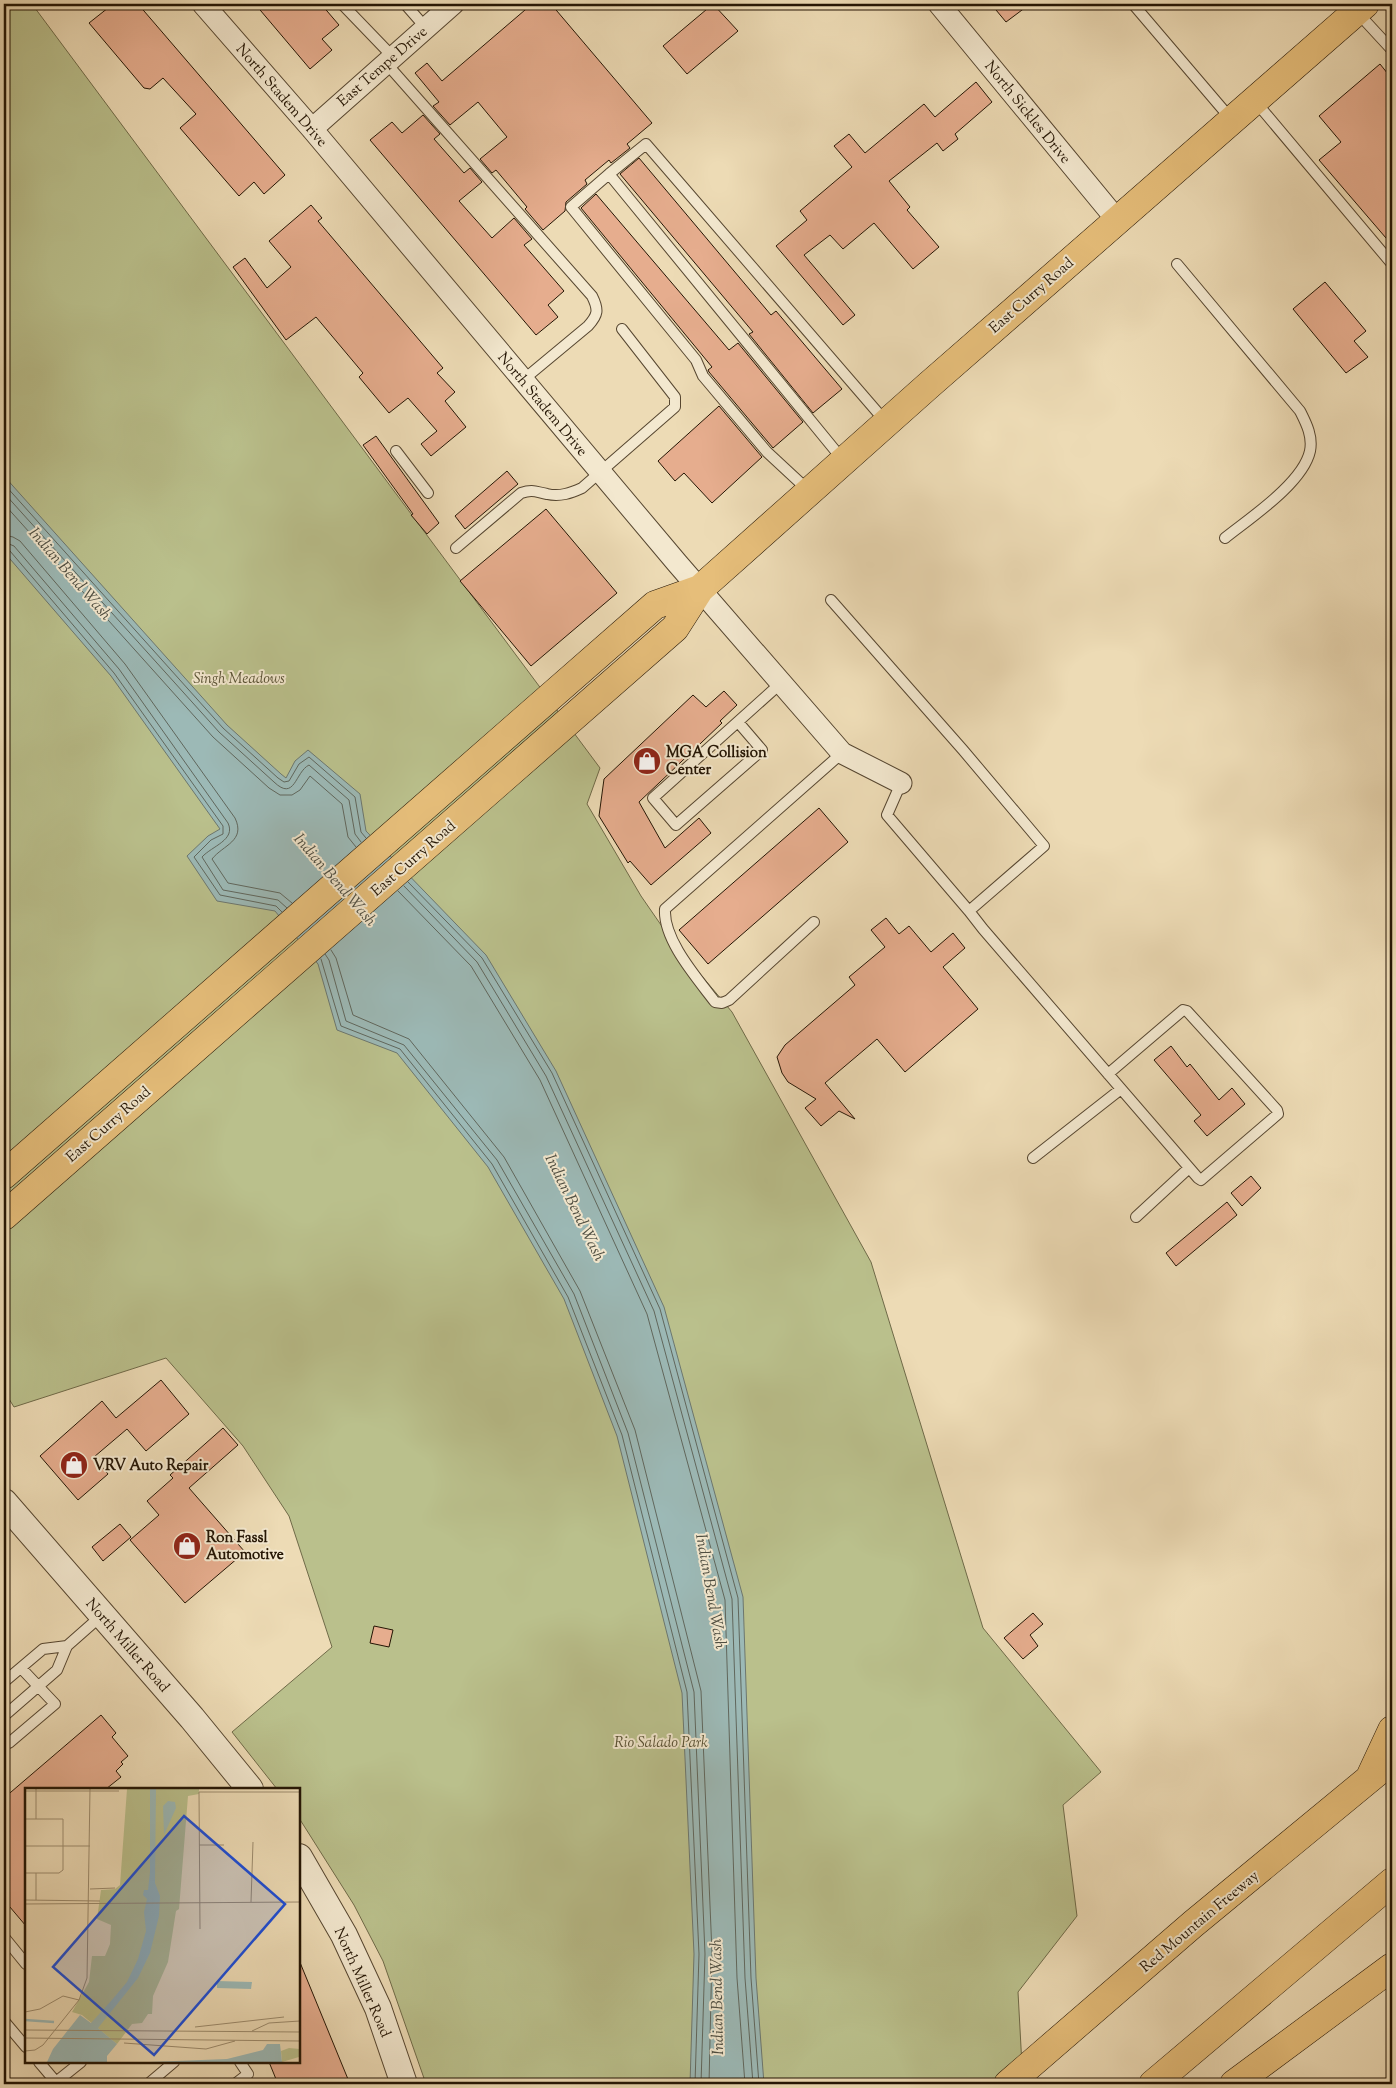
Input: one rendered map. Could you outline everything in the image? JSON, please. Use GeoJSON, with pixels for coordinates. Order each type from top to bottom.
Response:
{"type":"FeatureCollection","features":[{"type":"Feature","properties":{"kind":"main road","name":"East Curry Road"},"geometry":{"type":"LineString","coordinates":[[4,1216],[675,628],[700,589],[886,423],[1360,8]]}},
{"type":"Feature","properties":{"kind":"main road","name":"East Curry Road"},"geometry":{"type":"LineString","coordinates":[[4,1175],[655,605],[700,589]]}},
{"type":"Feature","properties":{"kind":"main road"},"geometry":{"type":"LineString","coordinates":[[1368,1781],[1392,1730]]}},
{"type":"Feature","properties":{"kind":"main road","name":"Red Mountain Freeway"},"geometry":{"type":"LineString","coordinates":[[1008,2084],[1193,1924],[1392,1760]]}},
{"type":"Feature","properties":{"kind":"main road"},"geometry":{"type":"LineString","coordinates":[[1153,2084],[1392,1882]]}},
{"type":"Feature","properties":{"kind":"main road"},"geometry":{"type":"LineString","coordinates":[[1234,2084],[1392,1967]]}},
{"type":"Feature","properties":{"kind":"street","name":"North Stadem Drive"},"geometry":{"type":"LineString","coordinates":[[203,4],[312,129],[700,589],[842,753],[901,783]]}},
{"type":"Feature","properties":{"kind":"street","name":"East Tempe Drive"},"geometry":{"type":"LineString","coordinates":[[312,129],[453,4]]}},
{"type":"Feature","properties":{"kind":"street","name":"North Sickles Drive"},"geometry":{"type":"LineString","coordinates":[[939,4],[1117,220]]}},
{"type":"Feature","properties":{"kind":"street","name":"North Miller Road"},"geometry":{"type":"LineString","coordinates":[[4,1502],[101,1616],[192,1718],[249,1788]]}},
{"type":"Feature","properties":{"kind":"street","name":"North Miller Road"},"geometry":{"type":"LineString","coordinates":[[300,1859],[344,1935],[371,1992],[404,2084]]}},
{"type":"Feature","properties":{"kind":"lane"},"geometry":{"type":"LineString","coordinates":[[342,4],[592,296],[598,307],[596,316],[588,326],[523,380]]}},
{"type":"Feature","properties":{"kind":"lane"},"geometry":{"type":"LineString","coordinates":[[405,4],[426,28]]}},
{"type":"Feature","properties":{"kind":"lane"},"geometry":{"type":"LineString","coordinates":[[1133,4],[1232,119]]}},
{"type":"Feature","properties":{"kind":"lane"},"geometry":{"type":"LineString","coordinates":[[1360,8],[1392,50]]}},
{"type":"Feature","properties":{"kind":"lane"},"geometry":{"type":"LineString","coordinates":[[1254,100],[1392,264]]}},
{"type":"Feature","properties":{"kind":"lane"},"geometry":{"type":"LineString","coordinates":[[809,491],[767,452],[703,376],[696,360],[571,207],[646,144],[886,423]]}},
{"type":"Feature","properties":{"kind":"lane"},"geometry":{"type":"LineString","coordinates":[[609,174],[844,461]]}},
{"type":"Feature","properties":{"kind":"lane"},"geometry":{"type":"LineString","coordinates":[[1177,264],[1300,411],[1309,431],[1310,451],[1303,468],[1283,490],[1226,538]]}},
{"type":"Feature","properties":{"kind":"lane"},"geometry":{"type":"LineString","coordinates":[[456,548],[521,493],[534,489],[548,495],[566,495],[582,488],[669,414],[674,407],[675,397],[622,328]]}},
{"type":"Feature","properties":{"kind":"lane"},"geometry":{"type":"LineString","coordinates":[[396,451],[428,493]]}},
{"type":"Feature","properties":{"kind":"lane"},"geometry":{"type":"LineString","coordinates":[[831,600],[1044,846],[969,911]]}},
{"type":"Feature","properties":{"kind":"lane"},"geometry":{"type":"LineString","coordinates":[[738,722],[762,750],[676,825],[653,798],[781,683]]}},
{"type":"Feature","properties":{"kind":"lane"},"geometry":{"type":"LineString","coordinates":[[814,922],[729,1000],[722,1004],[715,1002],[686,963],[664,920],[664,909],[842,753]]}},
{"type":"Feature","properties":{"kind":"lane"},"geometry":{"type":"LineString","coordinates":[[901,783],[887,816],[1108,1074],[1198,1178],[1204,1179],[1278,1114],[1277,1110],[1187,1012],[1183,1010],[1108,1074]]}},
{"type":"Feature","properties":{"kind":"lane"},"geometry":{"type":"LineString","coordinates":[[1033,1158],[1121,1088]]}},
{"type":"Feature","properties":{"kind":"lane"},"geometry":{"type":"LineString","coordinates":[[1136,1217],[1189,1168]]}},
{"type":"Feature","properties":{"kind":"lane"},"geometry":{"type":"LineString","coordinates":[[4,1716],[57,1670],[67,1646],[101,1616]]}},
{"type":"Feature","properties":{"kind":"lane"},"geometry":{"type":"LineString","coordinates":[[4,1682],[43,1649],[67,1646]]}},
{"type":"Feature","properties":{"kind":"lane"},"geometry":{"type":"LineString","coordinates":[[4,1737],[9,1743],[55,1704],[21,1668]]}},
{"type":"Feature","properties":{"kind":"lane"},"geometry":{"type":"LineString","coordinates":[[5,1942],[25,1963]]}},
{"type":"Feature","properties":{"kind":"lane"},"geometry":{"type":"LineString","coordinates":[[4,2021],[25,2046]]}},
{"type":"Feature","properties":{"kind":"lane"},"geometry":{"type":"LineString","coordinates":[[40,2063],[57,2083],[80,2063]]}},
{"type":"Feature","properties":{"kind":"lane"},"geometry":{"type":"LineString","coordinates":[[148,2084],[173,2063]]}},
{"type":"Feature","properties":{"kind":"lane"},"geometry":{"type":"LineString","coordinates":[[236,2084],[248,2074],[241,2063]]}},
{"type":"Feature","properties":{"kind":"green space","name":"Rio Salado Park"},"geometry":{"type":"Polygon","coordinates":[[[4,4],[32,4],[600,768],[587,804],[641,896],[670,938],[732,1012],[871,1262],[983,1628],[1101,1772],[1063,1805],[1077,1916],[1018,1992],[1023,2084],[426,2084],[383,1961],[354,1905],[300,1820],[300,1788],[276,1788],[232,1732],[332,1647],[289,1516],[243,1446],[166,1358],[14,1407],[4,1391],[4,4]]]}},
{"type":"Feature","properties":{"kind":"water","name":"Indian Bend Wash"},"geometry":{"type":"Polygon","coordinates":[[[4,476],[227,725],[281,774],[286,778],[295,761],[308,750],[360,794],[366,831],[486,955],[556,1071],[664,1307],[743,1597],[756,1978],[764,2084],[690,2084],[694,1954],[682,1693],[617,1436],[564,1299],[488,1167],[397,1053],[337,1030],[318,964],[275,911],[217,901],[187,856],[208,836],[220,829],[111,676],[4,552],[4,476]]]}},
{"type":"Feature","properties":{"kind":"building"},"geometry":{"type":"Polygon","coordinates":[[[113,4],[138,4],[285,175],[264,194],[254,182],[239,196],[180,128],[196,114],[163,78],[150,89],[144,88],[89,23],[113,4]]]}},
{"type":"Feature","properties":{"kind":"building"},"geometry":{"type":"Polygon","coordinates":[[[255,4],[321,4],[339,25],[322,39],[332,50],[310,69],[255,4]]]}},
{"type":"Feature","properties":{"kind":"building"},"geometry":{"type":"Polygon","coordinates":[[[532,4],[551,4],[652,123],[627,144],[630,148],[611,163],[609,160],[585,180],[587,184],[566,202],[565,211],[543,230],[525,209],[527,207],[496,170],[492,173],[480,159],[507,137],[478,102],[450,125],[433,106],[439,102],[415,73],[427,63],[442,81],[532,4]]]}},
{"type":"Feature","properties":{"kind":"building"},"geometry":{"type":"Polygon","coordinates":[[[713,4],[738,31],[687,74],[663,46],[713,4]]]}},
{"type":"Feature","properties":{"kind":"building"},"geometry":{"type":"Polygon","coordinates":[[[991,4],[1030,4],[1006,22],[991,4]]]}},
{"type":"Feature","properties":{"kind":"building"},"geometry":{"type":"Polygon","coordinates":[[[1380,64],[1392,79],[1392,245],[1319,160],[1341,142],[1319,116],[1380,64]]]}},
{"type":"Feature","properties":{"kind":"building"},"geometry":{"type":"Polygon","coordinates":[[[976,82],[992,102],[955,134],[958,139],[943,151],[937,143],[889,181],[910,207],[907,210],[939,247],[913,269],[874,223],[843,249],[830,235],[804,255],[855,315],[843,325],[776,246],[807,220],[800,211],[852,167],[834,146],[849,134],[865,153],[924,104],[935,117],[976,82]]]}},
{"type":"Feature","properties":{"kind":"building"},"geometry":{"type":"Polygon","coordinates":[[[423,115],[440,134],[434,139],[464,173],[470,168],[482,182],[459,201],[492,238],[514,218],[532,239],[524,245],[564,291],[548,305],[558,317],[536,335],[370,140],[392,122],[402,133],[423,115]]]}},
{"type":"Feature","properties":{"kind":"building"},"geometry":{"type":"Polygon","coordinates":[[[639,158],[771,315],[776,311],[842,389],[813,413],[749,334],[753,332],[620,174],[639,158]]]}},
{"type":"Feature","properties":{"kind":"building"},"geometry":{"type":"Polygon","coordinates":[[[596,194],[729,350],[738,343],[803,422],[773,448],[709,372],[708,370],[712,367],[581,208],[596,194]]]}},
{"type":"Feature","properties":{"kind":"building"},"geometry":{"type":"Polygon","coordinates":[[[311,205],[322,218],[318,221],[443,368],[437,373],[455,392],[445,401],[466,427],[431,456],[421,444],[437,431],[408,398],[389,413],[359,377],[363,373],[316,317],[286,340],[233,267],[245,258],[267,288],[291,267],[269,241],[311,205]]]}},
{"type":"Feature","properties":{"kind":"building"},"geometry":{"type":"Polygon","coordinates":[[[1325,282],[1366,331],[1354,341],[1368,357],[1346,373],[1293,309],[1325,282]]]}},
{"type":"Feature","properties":{"kind":"building"},"geometry":{"type":"Polygon","coordinates":[[[719,406],[762,457],[712,503],[684,473],[675,481],[658,461],[719,406]]]}},
{"type":"Feature","properties":{"kind":"building"},"geometry":{"type":"Polygon","coordinates":[[[376,436],[439,523],[427,534],[411,515],[413,514],[363,445],[376,436]]]}},
{"type":"Feature","properties":{"kind":"building"},"geometry":{"type":"Polygon","coordinates":[[[507,471],[518,484],[465,529],[455,516],[507,471]]]}},
{"type":"Feature","properties":{"kind":"building"},"geometry":{"type":"Polygon","coordinates":[[[546,509],[617,593],[531,666],[460,581],[546,509]]]}},
{"type":"Feature","properties":{"kind":"building"},"geometry":{"type":"Polygon","coordinates":[[[724,691],[737,705],[720,721],[722,723],[639,802],[665,848],[699,818],[711,833],[651,885],[630,861],[628,863],[599,816],[604,779],[693,695],[706,707],[724,691]]]}},
{"type":"Feature","properties":{"kind":"building"},"geometry":{"type":"Polygon","coordinates":[[[819,808],[848,842],[708,964],[679,930],[819,808]]]}},
{"type":"Feature","properties":{"kind":"building"},"geometry":{"type":"Polygon","coordinates":[[[886,918],[899,934],[909,926],[931,952],[953,933],[965,948],[943,967],[978,1009],[905,1072],[877,1039],[825,1083],[855,1119],[839,1111],[821,1126],[805,1108],[816,1099],[788,1082],[782,1073],[777,1057],[785,1045],[855,985],[849,977],[885,947],[871,930],[886,918]]]}},
{"type":"Feature","properties":{"kind":"building"},"geometry":{"type":"Polygon","coordinates":[[[1171,1046],[1187,1067],[1190,1064],[1219,1100],[1232,1088],[1245,1104],[1207,1136],[1194,1121],[1201,1115],[1154,1060],[1171,1046]]]}},
{"type":"Feature","properties":{"kind":"building"},"geometry":{"type":"Polygon","coordinates":[[[1251,1176],[1261,1188],[1242,1206],[1231,1193],[1251,1176]]]}},
{"type":"Feature","properties":{"kind":"building"},"geometry":{"type":"Polygon","coordinates":[[[1227,1202],[1237,1215],[1176,1266],[1166,1253],[1227,1202]]]}},
{"type":"Feature","properties":{"kind":"building"},"geometry":{"type":"Polygon","coordinates":[[[161,1380],[189,1414],[146,1451],[127,1429],[94,1457],[108,1474],[78,1500],[40,1456],[102,1401],[116,1418],[161,1380]]]}},
{"type":"Feature","properties":{"kind":"building","name":"Ron Fassl Automotive"},"geometry":{"type":"Polygon","coordinates":[[[223,1428],[238,1445],[189,1488],[245,1552],[185,1603],[130,1540],[159,1515],[147,1501],[173,1478],[170,1475],[223,1428]]]}},
{"type":"Feature","properties":{"kind":"building"},"geometry":{"type":"Polygon","coordinates":[[[120,1524],[131,1537],[103,1561],[92,1547],[120,1524]]]}},
{"type":"Feature","properties":{"kind":"building"},"geometry":{"type":"Polygon","coordinates":[[[1033,1613],[1043,1624],[1030,1635],[1038,1646],[1023,1659],[1004,1638],[1033,1613]]]}},
{"type":"Feature","properties":{"kind":"building"},"geometry":{"type":"Polygon","coordinates":[[[374,1626],[393,1630],[389,1647],[370,1643],[374,1626]]]}},
{"type":"Feature","properties":{"kind":"building"},"geometry":{"type":"Polygon","coordinates":[[[101,1715],[116,1733],[112,1737],[128,1756],[121,1762],[123,1764],[116,1771],[121,1777],[107,1788],[25,1788],[25,1925],[4,1900],[4,1798],[101,1715]]]}},
{"type":"Feature","properties":{"kind":"building"},"geometry":{"type":"Polygon","coordinates":[[[300,1962],[350,2084],[278,2084],[269,2063],[300,2063],[300,1962]]]}},
{"type":"Feature","properties":{"kind":"place","name":"MGA Collision Center"},"geometry":{"type":"Point","coordinates":[647,761]}},
{"type":"Feature","properties":{"kind":"place","name":"VRV Auto Repair"},"geometry":{"type":"Point","coordinates":[74,1465]}},
{"type":"Feature","properties":{"kind":"place","name":"Ron Fassl Automotive"},"geometry":{"type":"Point","coordinates":[187,1546]}},
{"type":"Feature","properties":{"kind":"park label","name":"Singh Meadows"},"geometry":{"type":"Point","coordinates":[239,678]}}]}
